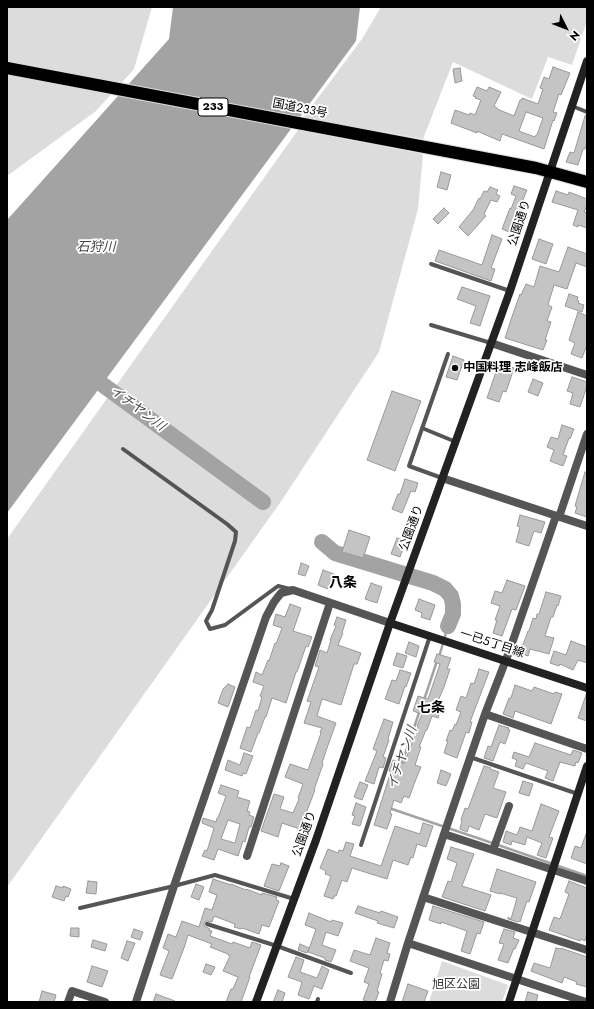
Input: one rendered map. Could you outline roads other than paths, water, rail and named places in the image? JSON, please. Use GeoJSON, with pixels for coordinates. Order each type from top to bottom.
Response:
{"type":"FeatureCollection","features":[{"type":"Feature","properties":{"kind":"highway","name":"国道233号"},"geometry":{"type":"LineString","coordinates":[[7,68],[549,171],[587,182]]}},
{"type":"Feature","properties":{"kind":"street","name":"公園通り"},"geometry":{"type":"LineString","coordinates":[[256,1002],[329,802],[390,623],[510,291],[587,61]]}},
{"type":"Feature","properties":{"kind":"street"},"geometry":{"type":"LineString","coordinates":[[491,343],[587,375]]}},
{"type":"Feature","properties":{"kind":"street"},"geometry":{"type":"LineString","coordinates":[[390,1002],[423,896],[470,757],[558,516],[585,447],[587,434]]}},
{"type":"Feature","properties":{"kind":"street"},"geometry":{"type":"LineString","coordinates":[[442,478],[587,526]]}},
{"type":"Feature","properties":{"kind":"street"},"geometry":{"type":"LineString","coordinates":[[136,1002],[266,617],[274,602],[281,593],[293,590],[390,623]]}},
{"type":"Feature","properties":{"kind":"street"},"geometry":{"type":"LineString","coordinates":[[247,856],[330,602]]}},
{"type":"Feature","properties":{"kind":"street","name":"一已５丁目線"},"geometry":{"type":"LineString","coordinates":[[390,623],[587,688]]}},
{"type":"Feature","properties":{"kind":"street"},"geometry":{"type":"LineString","coordinates":[[485,714],[587,749]]}},
{"type":"Feature","properties":{"kind":"street"},"geometry":{"type":"LineString","coordinates":[[509,1002],[587,766]]}},
{"type":"Feature","properties":{"kind":"street"},"geometry":{"type":"LineString","coordinates":[[494,850],[510,806]]}},
{"type":"Feature","properties":{"kind":"street"},"geometry":{"type":"LineString","coordinates":[[444,834],[587,880]]}},
{"type":"Feature","properties":{"kind":"street"},"geometry":{"type":"LineString","coordinates":[[423,896],[587,950]]}},
{"type":"Feature","properties":{"kind":"street"},"geometry":{"type":"LineString","coordinates":[[408,943],[586,1002]]}},
{"type":"Feature","properties":{"kind":"street"},"geometry":{"type":"LineString","coordinates":[[68,1002],[72,991],[105,1002]]}},
{"type":"Feature","properties":{"kind":"lane"},"geometry":{"type":"LineString","coordinates":[[572,106],[587,112]]}},
{"type":"Feature","properties":{"kind":"lane"},"geometry":{"type":"LineString","coordinates":[[431,264],[510,291]]}},
{"type":"Feature","properties":{"kind":"lane"},"geometry":{"type":"LineString","coordinates":[[431,324],[491,343]]}},
{"type":"Feature","properties":{"kind":"lane"},"geometry":{"type":"LineString","coordinates":[[442,478],[409,466],[448,354]]}},
{"type":"Feature","properties":{"kind":"lane"},"geometry":{"type":"LineString","coordinates":[[422,428],[456,442]]}},
{"type":"Feature","properties":{"kind":"lane"},"geometry":{"type":"LineString","coordinates":[[123,449],[236,532],[235,541],[212,610],[206,621],[210,630],[225,625],[278,586],[293,590]]}},
{"type":"Feature","properties":{"kind":"lane"},"geometry":{"type":"LineString","coordinates":[[361,845],[431,636]]}},
{"type":"Feature","properties":{"kind":"lane"},"geometry":{"type":"LineString","coordinates":[[470,757],[578,794]]}},
{"type":"Feature","properties":{"kind":"lane"},"geometry":{"type":"LineString","coordinates":[[80,908],[215,875],[294,899]]}},
{"type":"Feature","properties":{"kind":"lane"},"geometry":{"type":"LineString","coordinates":[[207,924],[277,946],[350,973]]}},
{"type":"Feature","properties":{"kind":"water","name":"石狩川"},"geometry":{"type":"Polygon","coordinates":[[[173,7],[360,7],[356,41],[7,513],[7,220],[169,39],[173,7]]]}},
{"type":"Feature","properties":{"kind":"waterway","name":"イチヤン川"},"geometry":{"type":"LineString","coordinates":[[84,371],[263,502]]}},
{"type":"Feature","properties":{"kind":"waterway","name":"イチヤン川"},"geometry":{"type":"LineString","coordinates":[[322,542],[335,553],[433,583],[445,589],[451,596],[453,604],[453,614],[448,626]]}},
{"type":"Feature","properties":{"kind":"waterway","name":"イチヤン川"},"geometry":{"type":"LineString","coordinates":[[439,657],[448,626]]}},
{"type":"Feature","properties":{"kind":"waterway","name":"イチヤン川"},"geometry":{"type":"LineString","coordinates":[[424,700],[437,661]]}},
{"type":"Feature","properties":{"kind":"waterway","name":"イチヤン川"},"geometry":{"type":"LineString","coordinates":[[401,766],[420,710]]}},
{"type":"Feature","properties":{"kind":"waterway","name":"イチヤン川"},"geometry":{"type":"LineString","coordinates":[[389,808],[587,876]]}},
{"type":"Feature","properties":{"kind":"place","name":"中国料理 志峰飯店"},"geometry":{"type":"Point","coordinates":[455,368]}},
{"type":"Feature","properties":{"kind":"district","name":"八条"},"geometry":{"type":"Point","coordinates":[343,584]}},
{"type":"Feature","properties":{"kind":"district","name":"七条"},"geometry":{"type":"Point","coordinates":[431,709]}},
{"type":"Feature","properties":{"kind":"park label","name":"旭区公園"},"geometry":{"type":"Point","coordinates":[456,985]}}]}
